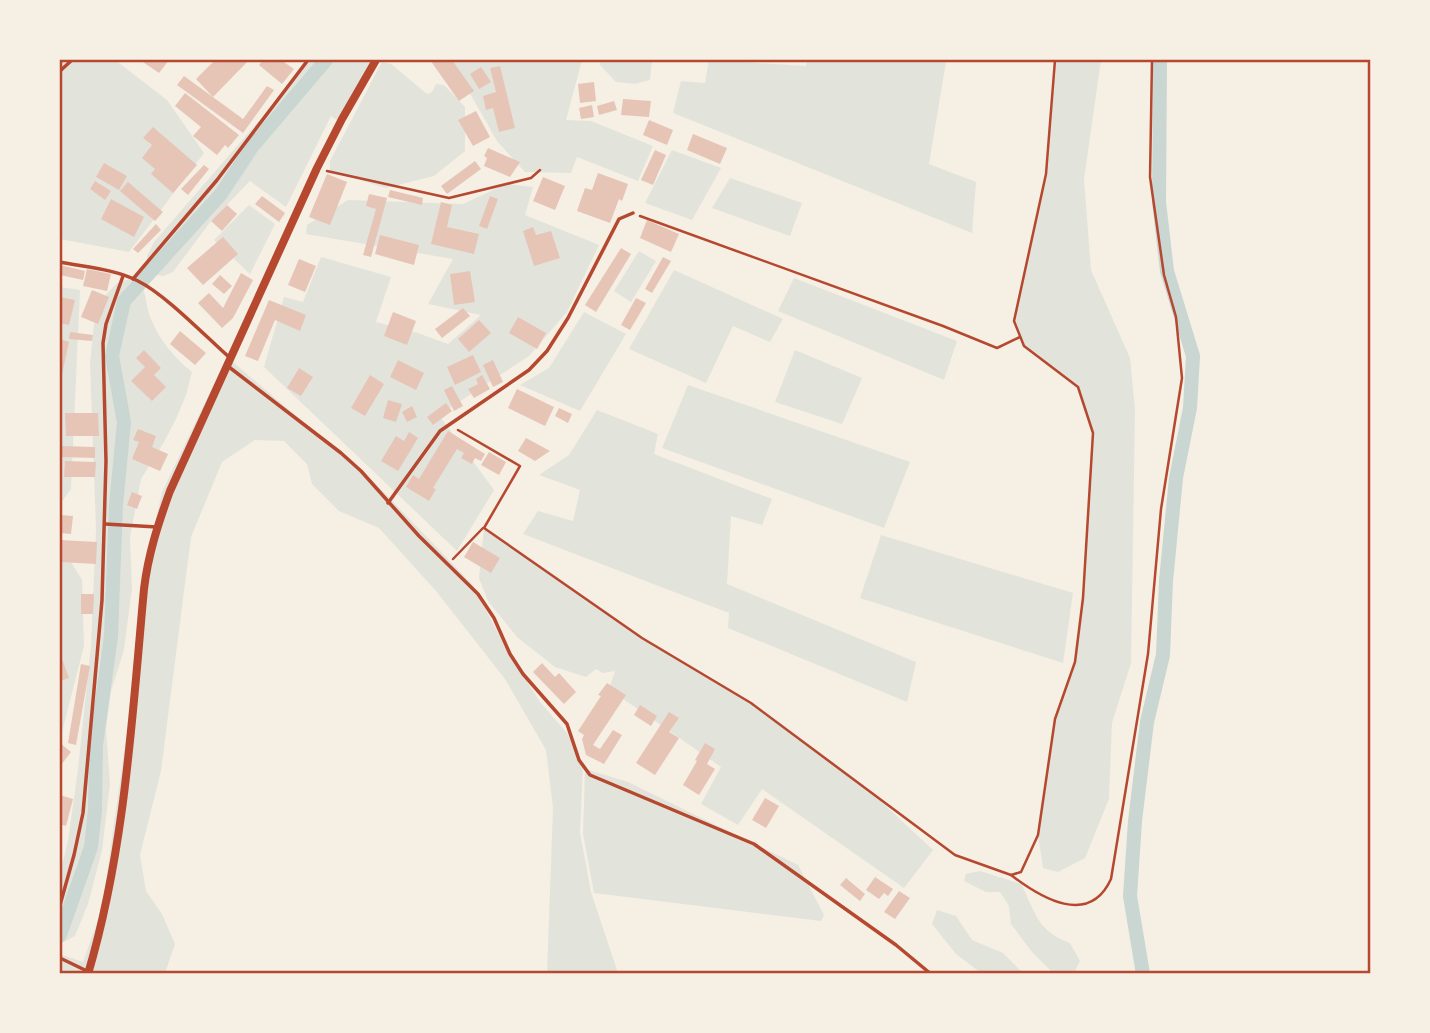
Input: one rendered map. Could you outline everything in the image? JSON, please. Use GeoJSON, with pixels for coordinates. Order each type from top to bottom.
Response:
{"type":"FeatureCollection","features":[{"type":"Feature","properties":{"kind":"street"},"geometry":{"type":"LineString","coordinates":[[88,973],[115,857],[125,786],[144,589],[148,558],[157,527],[170,491],[317,168],[376,60]]}},
{"type":"Feature","properties":{"kind":"lane"},"geometry":{"type":"LineString","coordinates":[[60,71],[72,60]]}},
{"type":"Feature","properties":{"kind":"lane"},"geometry":{"type":"LineString","coordinates":[[133,279],[217,180],[308,60]]}},
{"type":"Feature","properties":{"kind":"lane"},"geometry":{"type":"LineString","coordinates":[[388,503],[432,439],[539,361],[568,318],[619,219],[633,213]]}},
{"type":"Feature","properties":{"kind":"lane"},"geometry":{"type":"LineString","coordinates":[[60,262],[139,282],[158,295],[229,362],[341,453],[487,606],[510,654],[523,674],[567,724],[579,760],[590,775],[754,844],[896,945],[930,974]]}},
{"type":"Feature","properties":{"kind":"lane"},"geometry":{"type":"LineString","coordinates":[[60,905],[83,813],[102,600],[106,461],[103,343],[106,324],[123,276]]}},
{"type":"Feature","properties":{"kind":"lane"},"geometry":{"type":"LineString","coordinates":[[105,524],[157,527]]}},
{"type":"Feature","properties":{"kind":"lane"},"geometry":{"type":"LineString","coordinates":[[60,959],[88,973]]}},
{"type":"Feature","properties":{"kind":"path"},"geometry":{"type":"LineString","coordinates":[[1011,875],[1021,872],[1038,835],[1055,719],[1075,663],[1083,598],[1093,433],[1078,387],[1024,346],[1014,321],[1046,174],[1055,60]]}},
{"type":"Feature","properties":{"kind":"path"},"geometry":{"type":"LineString","coordinates":[[484,527],[642,638],[751,703],[955,855],[1011,875],[1043,896],[1077,907],[1091,902],[1105,892],[1111,879],[1128,783],[1148,654],[1161,509],[1182,378],[1177,317],[1164,275],[1150,177],[1152,60]]}},
{"type":"Feature","properties":{"kind":"path"},"geometry":{"type":"LineString","coordinates":[[317,168],[449,198],[531,178],[540,170]]}},
{"type":"Feature","properties":{"kind":"path"},"geometry":{"type":"LineString","coordinates":[[633,213],[997,348],[1020,337]]}},
{"type":"Feature","properties":{"kind":"path"},"geometry":{"type":"LineString","coordinates":[[449,425],[520,466],[484,527],[449,564]]}},
{"type":"Feature","properties":{"kind":"shaded area"},"geometry":{"type":"Polygon","coordinates":[[[60,60],[115,60],[167,100],[204,153],[129,252],[60,239],[60,60]]]}},
{"type":"Feature","properties":{"kind":"shaded area"},"geometry":{"type":"Polygon","coordinates":[[[305,60],[372,60],[338,121],[331,116],[286,207],[250,181],[211,221],[173,272],[163,276],[156,275],[147,267],[147,256],[154,242],[278,99],[305,60]]]}},
{"type":"Feature","properties":{"kind":"shaded area"},"geometry":{"type":"Polygon","coordinates":[[[451,60],[582,60],[566,120],[591,121],[653,146],[638,181],[577,157],[571,173],[525,172],[497,141],[451,60]]]}},
{"type":"Feature","properties":{"kind":"shaded area"},"geometry":{"type":"Polygon","coordinates":[[[600,60],[652,60],[650,80],[635,84],[616,82],[600,65],[600,60]]]}},
{"type":"Feature","properties":{"kind":"shaded area"},"geometry":{"type":"Polygon","coordinates":[[[709,60],[806,66],[807,60],[946,62],[929,164],[976,182],[972,233],[673,113],[681,81],[705,83],[709,60]]]}},
{"type":"Feature","properties":{"kind":"shaded area"},"geometry":{"type":"Polygon","coordinates":[[[1055,60],[1101,60],[1084,179],[1091,270],[1130,358],[1135,410],[1131,663],[1112,723],[1109,799],[1085,858],[1058,872],[1043,868],[1038,835],[1055,719],[1075,662],[1083,598],[1093,433],[1078,387],[1024,346],[1014,321],[1046,174],[1055,60]]]}},
{"type":"Feature","properties":{"kind":"shaded area"},"geometry":{"type":"Polygon","coordinates":[[[382,62],[391,64],[427,94],[432,92],[436,84],[444,85],[465,107],[465,151],[434,176],[386,188],[330,171],[330,161],[382,62]]]}},
{"type":"Feature","properties":{"kind":"shaded area"},"geometry":{"type":"Polygon","coordinates":[[[672,150],[721,168],[692,220],[645,203],[672,150]]]}},
{"type":"Feature","properties":{"kind":"shaded area"},"geometry":{"type":"Polygon","coordinates":[[[730,178],[802,203],[790,236],[712,208],[730,178]]]}},
{"type":"Feature","properties":{"kind":"shaded area"},"geometry":{"type":"Polygon","coordinates":[[[506,184],[533,187],[525,215],[599,245],[567,312],[529,356],[439,415],[494,490],[457,551],[264,367],[284,297],[303,302],[321,257],[391,277],[376,322],[448,344],[481,315],[428,304],[453,259],[306,234],[307,225],[348,200],[463,204],[506,184]]]}},
{"type":"Feature","properties":{"kind":"shaded area"},"geometry":{"type":"Polygon","coordinates":[[[249,205],[275,224],[250,274],[214,240],[249,205]]]}},
{"type":"Feature","properties":{"kind":"shaded area"},"geometry":{"type":"Polygon","coordinates":[[[639,251],[656,261],[631,302],[614,291],[639,251]]]}},
{"type":"Feature","properties":{"kind":"shaded area"},"geometry":{"type":"Polygon","coordinates":[[[674,270],[783,319],[770,342],[733,326],[706,383],[629,349],[674,270]]]}},
{"type":"Feature","properties":{"kind":"shaded area"},"geometry":{"type":"Polygon","coordinates":[[[136,277],[145,293],[149,313],[158,334],[192,372],[176,419],[141,479],[130,537],[132,588],[124,650],[111,691],[106,728],[110,784],[102,850],[88,904],[75,936],[62,943],[60,873],[68,841],[78,769],[91,646],[96,529],[90,364],[94,324],[105,296],[117,283],[136,277]]]}},
{"type":"Feature","properties":{"kind":"shaded area"},"geometry":{"type":"Polygon","coordinates":[[[794,278],[957,341],[944,380],[778,311],[794,278]]]}},
{"type":"Feature","properties":{"kind":"shaded area"},"geometry":{"type":"Polygon","coordinates":[[[60,287],[80,290],[71,489],[63,500],[60,500],[60,287]]]}},
{"type":"Feature","properties":{"kind":"shaded area"},"geometry":{"type":"Polygon","coordinates":[[[584,312],[626,334],[580,411],[520,385],[549,368],[584,312]]]}},
{"type":"Feature","properties":{"kind":"shaded area"},"geometry":{"type":"Polygon","coordinates":[[[795,350],[862,378],[842,424],[775,402],[795,350]]]}},
{"type":"Feature","properties":{"kind":"shaded area"},"geometry":{"type":"Polygon","coordinates":[[[227,357],[377,485],[472,584],[509,653],[540,702],[567,733],[583,765],[580,833],[591,892],[618,973],[547,973],[553,808],[546,750],[505,679],[436,591],[379,528],[339,511],[312,484],[307,464],[284,441],[255,440],[222,462],[191,537],[161,771],[140,855],[146,891],[162,914],[175,944],[165,973],[60,973],[60,954],[83,962],[102,909],[133,689],[141,590],[162,492],[227,357]]]}},
{"type":"Feature","properties":{"kind":"shaded area"},"geometry":{"type":"Polygon","coordinates":[[[688,385],[910,462],[884,528],[662,448],[688,385]]]}},
{"type":"Feature","properties":{"kind":"shaded area"},"geometry":{"type":"Polygon","coordinates":[[[597,410],[658,434],[654,454],[772,499],[762,525],[731,516],[727,584],[916,662],[907,702],[728,628],[729,613],[523,534],[538,511],[573,521],[580,490],[539,475],[569,455],[597,410]]]}},
{"type":"Feature","properties":{"kind":"shaded area"},"geometry":{"type":"Polygon","coordinates":[[[484,528],[642,638],[751,703],[873,794],[933,850],[904,888],[762,789],[738,825],[701,804],[721,767],[609,689],[615,671],[603,673],[596,669],[586,677],[555,667],[517,637],[488,601],[479,578],[484,528]]]}},
{"type":"Feature","properties":{"kind":"shaded area"},"geometry":{"type":"Polygon","coordinates":[[[881,535],[1073,593],[1063,663],[860,598],[881,535]]]}},
{"type":"Feature","properties":{"kind":"shaded area"},"geometry":{"type":"Polygon","coordinates":[[[60,544],[82,580],[84,646],[62,732],[60,732],[60,544]]]}},
{"type":"Feature","properties":{"kind":"shaded area"},"geometry":{"type":"Polygon","coordinates":[[[585,769],[628,782],[798,865],[824,915],[821,921],[594,893],[583,834],[585,769]]]}},
{"type":"Feature","properties":{"kind":"shaded area"},"geometry":{"type":"Polygon","coordinates":[[[980,871],[1021,884],[1044,927],[1070,943],[1080,961],[1074,973],[1053,973],[1032,952],[1011,924],[1009,906],[1000,892],[986,892],[964,881],[966,874],[980,871]]]}},
{"type":"Feature","properties":{"kind":"shaded area"},"geometry":{"type":"Polygon","coordinates":[[[937,910],[956,916],[972,940],[1003,953],[1023,973],[981,973],[956,954],[932,924],[937,910]]]}},
{"type":"Feature","properties":{"kind":"building"},"geometry":{"type":"Polygon","coordinates":[[[140,60],[169,60],[159,73],[140,60]]]}},
{"type":"Feature","properties":{"kind":"building"},"geometry":{"type":"Polygon","coordinates":[[[215,60],[249,60],[213,97],[196,79],[215,60]]]}},
{"type":"Feature","properties":{"kind":"building"},"geometry":{"type":"Polygon","coordinates":[[[263,60],[281,60],[294,69],[282,84],[259,65],[263,60]]]}},
{"type":"Feature","properties":{"kind":"building"},"geometry":{"type":"Polygon","coordinates":[[[430,60],[452,60],[474,91],[459,101],[430,60]]]}},
{"type":"Feature","properties":{"kind":"building"},"geometry":{"type":"Polygon","coordinates":[[[500,66],[515,128],[499,132],[493,108],[486,110],[483,96],[496,92],[490,68],[500,66]]]}},
{"type":"Feature","properties":{"kind":"building"},"geometry":{"type":"Polygon","coordinates":[[[481,67],[491,82],[479,89],[470,74],[481,67]]]}},
{"type":"Feature","properties":{"kind":"building"},"geometry":{"type":"Polygon","coordinates":[[[184,76],[243,119],[267,86],[274,90],[243,133],[177,85],[184,76]]]}},
{"type":"Feature","properties":{"kind":"building"},"geometry":{"type":"Polygon","coordinates":[[[594,82],[596,101],[580,103],[578,84],[594,82]]]}},
{"type":"Feature","properties":{"kind":"building"},"geometry":{"type":"Polygon","coordinates":[[[185,93],[239,135],[228,148],[225,145],[217,155],[193,136],[201,127],[175,106],[185,93]]]}},
{"type":"Feature","properties":{"kind":"building"},"geometry":{"type":"Polygon","coordinates":[[[623,99],[651,101],[649,117],[621,115],[623,99]]]}},
{"type":"Feature","properties":{"kind":"building"},"geometry":{"type":"Polygon","coordinates":[[[614,101],[617,110],[599,115],[597,106],[614,101]]]}},
{"type":"Feature","properties":{"kind":"building"},"geometry":{"type":"Polygon","coordinates":[[[592,105],[594,117],[581,119],[579,108],[592,105]]]}},
{"type":"Feature","properties":{"kind":"building"},"geometry":{"type":"Polygon","coordinates":[[[476,111],[490,137],[473,146],[458,120],[476,111]]]}},
{"type":"Feature","properties":{"kind":"building"},"geometry":{"type":"Polygon","coordinates":[[[649,120],[673,130],[667,145],[643,135],[649,120]]]}},
{"type":"Feature","properties":{"kind":"building"},"geometry":{"type":"Polygon","coordinates":[[[153,127],[197,165],[173,193],[151,174],[155,169],[142,158],[152,145],[143,138],[153,127]]]}},
{"type":"Feature","properties":{"kind":"building"},"geometry":{"type":"Polygon","coordinates":[[[693,134],[727,148],[720,164],[687,150],[693,134]]]}},
{"type":"Feature","properties":{"kind":"building"},"geometry":{"type":"Polygon","coordinates":[[[488,148],[520,162],[510,177],[484,166],[487,158],[484,156],[488,148]]]}},
{"type":"Feature","properties":{"kind":"building"},"geometry":{"type":"Polygon","coordinates":[[[655,150],[666,155],[653,185],[641,180],[655,150]]]}},
{"type":"Feature","properties":{"kind":"building"},"geometry":{"type":"Polygon","coordinates":[[[475,161],[481,169],[447,194],[441,186],[475,161]]]}},
{"type":"Feature","properties":{"kind":"building"},"geometry":{"type":"Polygon","coordinates":[[[104,163],[127,176],[119,190],[96,177],[104,163]]]}},
{"type":"Feature","properties":{"kind":"building"},"geometry":{"type":"Polygon","coordinates":[[[204,165],[209,169],[188,195],[181,189],[204,165]]]}},
{"type":"Feature","properties":{"kind":"building"},"geometry":{"type":"Polygon","coordinates":[[[598,173],[628,184],[610,223],[577,211],[585,188],[592,190],[598,173]]]}},
{"type":"Feature","properties":{"kind":"building"},"geometry":{"type":"Polygon","coordinates":[[[327,174],[347,182],[330,225],[309,217],[327,174]]]}},
{"type":"Feature","properties":{"kind":"building"},"geometry":{"type":"Polygon","coordinates":[[[543,177],[565,186],[555,210],[533,201],[543,177]]]}},
{"type":"Feature","properties":{"kind":"building"},"geometry":{"type":"Polygon","coordinates":[[[95,181],[111,191],[105,200],[90,189],[95,181]]]}},
{"type":"Feature","properties":{"kind":"building"},"geometry":{"type":"Polygon","coordinates":[[[128,182],[163,212],[155,221],[120,191],[128,182]]]}},
{"type":"Feature","properties":{"kind":"building"},"geometry":{"type":"Polygon","coordinates":[[[390,190],[423,198],[422,205],[388,197],[390,190]]]}},
{"type":"Feature","properties":{"kind":"building"},"geometry":{"type":"Polygon","coordinates":[[[369,194],[387,198],[371,257],[363,255],[376,209],[366,206],[369,194]]]}},
{"type":"Feature","properties":{"kind":"building"},"geometry":{"type":"Polygon","coordinates":[[[262,196],[285,213],[279,222],[255,204],[262,196]]]}},
{"type":"Feature","properties":{"kind":"building"},"geometry":{"type":"Polygon","coordinates":[[[490,196],[498,199],[487,229],[479,226],[490,196]]]}},
{"type":"Feature","properties":{"kind":"building"},"geometry":{"type":"Polygon","coordinates":[[[111,199],[144,217],[134,237],[101,219],[111,199]]]}},
{"type":"Feature","properties":{"kind":"building"},"geometry":{"type":"Polygon","coordinates":[[[441,202],[452,205],[447,227],[479,234],[474,254],[431,244],[441,202]]]}},
{"type":"Feature","properties":{"kind":"building"},"geometry":{"type":"Polygon","coordinates":[[[227,205],[237,214],[222,231],[211,221],[227,205]]]}},
{"type":"Feature","properties":{"kind":"building"},"geometry":{"type":"Polygon","coordinates":[[[647,220],[679,234],[671,252],[640,238],[647,220]]]}},
{"type":"Feature","properties":{"kind":"building"},"geometry":{"type":"Polygon","coordinates":[[[156,224],[161,230],[138,253],[133,249],[156,224]]]}},
{"type":"Feature","properties":{"kind":"building"},"geometry":{"type":"Polygon","coordinates":[[[533,227],[536,235],[551,231],[560,258],[534,266],[523,231],[533,227]]]}},
{"type":"Feature","properties":{"kind":"building"},"geometry":{"type":"Polygon","coordinates":[[[380,235],[419,245],[414,265],[375,254],[380,235]]]}},
{"type":"Feature","properties":{"kind":"building"},"geometry":{"type":"Polygon","coordinates":[[[223,237],[238,254],[203,285],[187,268],[223,237]]]}},
{"type":"Feature","properties":{"kind":"building"},"geometry":{"type":"Polygon","coordinates":[[[621,248],[631,254],[596,312],[585,305],[621,248]]]}},
{"type":"Feature","properties":{"kind":"building"},"geometry":{"type":"Polygon","coordinates":[[[663,257],[671,261],[652,293],[645,289],[663,257]]]}},
{"type":"Feature","properties":{"kind":"building"},"geometry":{"type":"Polygon","coordinates":[[[299,259],[316,266],[305,292],[288,285],[299,259]]]}},
{"type":"Feature","properties":{"kind":"building"},"geometry":{"type":"Polygon","coordinates":[[[60,265],[85,271],[83,280],[60,275],[60,265]]]}},
{"type":"Feature","properties":{"kind":"building"},"geometry":{"type":"Polygon","coordinates":[[[87,269],[111,274],[107,291],[83,286],[87,269]]]}},
{"type":"Feature","properties":{"kind":"building"},"geometry":{"type":"Polygon","coordinates":[[[470,271],[475,302],[454,305],[450,274],[470,271]]]}},
{"type":"Feature","properties":{"kind":"building"},"geometry":{"type":"Polygon","coordinates":[[[241,273],[253,280],[233,318],[222,328],[198,303],[209,293],[223,308],[241,273]]]}},
{"type":"Feature","properties":{"kind":"building"},"geometry":{"type":"Polygon","coordinates":[[[220,275],[232,286],[224,294],[212,284],[220,275]]]}},
{"type":"Feature","properties":{"kind":"building"},"geometry":{"type":"Polygon","coordinates":[[[92,290],[109,297],[98,324],[81,317],[92,290]]]}},
{"type":"Feature","properties":{"kind":"building"},"geometry":{"type":"Polygon","coordinates":[[[60,297],[75,300],[69,325],[60,323],[60,297]]]}},
{"type":"Feature","properties":{"kind":"building"},"geometry":{"type":"Polygon","coordinates":[[[636,298],[646,303],[630,330],[621,325],[636,298]]]}},
{"type":"Feature","properties":{"kind":"building"},"geometry":{"type":"Polygon","coordinates":[[[269,300],[306,315],[300,331],[275,320],[258,361],[245,356],[269,300]]]}},
{"type":"Feature","properties":{"kind":"building"},"geometry":{"type":"Polygon","coordinates":[[[463,308],[470,316],[442,338],[435,329],[463,308]]]}},
{"type":"Feature","properties":{"kind":"building"},"geometry":{"type":"Polygon","coordinates":[[[393,312],[416,321],[407,345],[384,336],[393,312]]]}},
{"type":"Feature","properties":{"kind":"building"},"geometry":{"type":"Polygon","coordinates":[[[518,317],[546,333],[537,349],[509,333],[518,317]]]}},
{"type":"Feature","properties":{"kind":"building"},"geometry":{"type":"Polygon","coordinates":[[[479,320],[491,333],[469,352],[458,339],[479,320]]]}},
{"type":"Feature","properties":{"kind":"building"},"geometry":{"type":"Polygon","coordinates":[[[180,331],[206,353],[195,365],[170,344],[180,331]]]}},
{"type":"Feature","properties":{"kind":"building"},"geometry":{"type":"Polygon","coordinates":[[[70,332],[93,335],[92,341],[69,339],[70,332]]]}},
{"type":"Feature","properties":{"kind":"building"},"geometry":{"type":"Polygon","coordinates":[[[60,339],[69,342],[61,379],[60,379],[60,339]]]}},
{"type":"Feature","properties":{"kind":"building"},"geometry":{"type":"Polygon","coordinates":[[[144,350],[161,368],[154,375],[166,387],[152,401],[131,381],[145,367],[136,358],[144,350]]]}},
{"type":"Feature","properties":{"kind":"building"},"geometry":{"type":"Polygon","coordinates":[[[473,355],[481,372],[455,385],[447,367],[473,355]]]}},
{"type":"Feature","properties":{"kind":"building"},"geometry":{"type":"Polygon","coordinates":[[[398,360],[424,373],[416,390],[390,377],[398,360]]]}},
{"type":"Feature","properties":{"kind":"building"},"geometry":{"type":"Polygon","coordinates":[[[493,360],[503,382],[493,387],[483,365],[493,360]]]}},
{"type":"Feature","properties":{"kind":"building"},"geometry":{"type":"Polygon","coordinates":[[[299,368],[313,377],[301,396],[287,388],[299,368]]]}},
{"type":"Feature","properties":{"kind":"building"},"geometry":{"type":"Polygon","coordinates":[[[370,375],[384,384],[365,416],[351,408],[370,375]]]}},
{"type":"Feature","properties":{"kind":"building"},"geometry":{"type":"Polygon","coordinates":[[[482,375],[490,389],[474,398],[468,389],[478,384],[476,379],[482,375]]]}},
{"type":"Feature","properties":{"kind":"building"},"geometry":{"type":"Polygon","coordinates":[[[452,386],[463,406],[454,411],[444,390],[452,386]]]}},
{"type":"Feature","properties":{"kind":"building"},"geometry":{"type":"Polygon","coordinates":[[[517,389],[554,407],[545,426],[508,408],[517,389]]]}},
{"type":"Feature","properties":{"kind":"building"},"geometry":{"type":"Polygon","coordinates":[[[388,400],[402,404],[396,422],[383,418],[388,400]]]}},
{"type":"Feature","properties":{"kind":"building"},"geometry":{"type":"Polygon","coordinates":[[[446,403],[452,411],[433,425],[427,417],[446,403]]]}},
{"type":"Feature","properties":{"kind":"building"},"geometry":{"type":"Polygon","coordinates":[[[412,406],[417,417],[407,422],[402,412],[412,406]]]}},
{"type":"Feature","properties":{"kind":"building"},"geometry":{"type":"Polygon","coordinates":[[[559,408],[572,414],[568,423],[555,416],[559,408]]]}},
{"type":"Feature","properties":{"kind":"building"},"geometry":{"type":"Polygon","coordinates":[[[65,413],[98,413],[99,436],[66,436],[65,413]]]}},
{"type":"Feature","properties":{"kind":"building"},"geometry":{"type":"Polygon","coordinates":[[[138,429],[156,436],[152,447],[168,454],[160,471],[132,459],[139,442],[133,440],[138,429]]]}},
{"type":"Feature","properties":{"kind":"building"},"geometry":{"type":"Polygon","coordinates":[[[448,431],[485,454],[481,461],[475,458],[472,464],[461,458],[464,453],[457,449],[433,488],[436,489],[429,501],[406,487],[413,475],[419,479],[448,431]]]}},
{"type":"Feature","properties":{"kind":"building"},"geometry":{"type":"Polygon","coordinates":[[[409,432],[418,438],[398,471],[381,461],[396,436],[404,441],[409,432]]]}},
{"type":"Feature","properties":{"kind":"building"},"geometry":{"type":"Polygon","coordinates":[[[526,438],[550,451],[535,461],[518,451],[526,438]]]}},
{"type":"Feature","properties":{"kind":"building"},"geometry":{"type":"Polygon","coordinates":[[[60,446],[95,447],[95,458],[60,457],[60,446]]]}},
{"type":"Feature","properties":{"kind":"building"},"geometry":{"type":"Polygon","coordinates":[[[489,452],[506,462],[499,475],[481,465],[489,452]]]}},
{"type":"Feature","properties":{"kind":"building"},"geometry":{"type":"Polygon","coordinates":[[[65,461],[96,462],[95,477],[64,477],[65,461]]]}},
{"type":"Feature","properties":{"kind":"building"},"geometry":{"type":"Polygon","coordinates":[[[132,492],[142,496],[137,509],[127,505],[132,492]]]}},
{"type":"Feature","properties":{"kind":"building"},"geometry":{"type":"Polygon","coordinates":[[[60,515],[73,516],[71,534],[60,533],[60,515]]]}},
{"type":"Feature","properties":{"kind":"building"},"geometry":{"type":"Polygon","coordinates":[[[60,540],[97,542],[96,564],[60,562],[60,540]]]}},
{"type":"Feature","properties":{"kind":"building"},"geometry":{"type":"Polygon","coordinates":[[[473,542],[500,558],[491,573],[464,557],[473,542]]]}},
{"type":"Feature","properties":{"kind":"building"},"geometry":{"type":"Polygon","coordinates":[[[81,594],[94,594],[93,614],[81,614],[81,594]]]}},
{"type":"Feature","properties":{"kind":"building"},"geometry":{"type":"Polygon","coordinates":[[[62,659],[69,678],[60,681],[60,660],[62,659]]]}},
{"type":"Feature","properties":{"kind":"building"},"geometry":{"type":"Polygon","coordinates":[[[542,663],[555,677],[559,673],[576,692],[564,704],[533,672],[542,663]]]}},
{"type":"Feature","properties":{"kind":"building"},"geometry":{"type":"Polygon","coordinates":[[[81,664],[90,666],[76,745],[68,743],[81,664]]]}},
{"type":"Feature","properties":{"kind":"building"},"geometry":{"type":"Polygon","coordinates":[[[607,683],[626,695],[593,745],[600,749],[613,730],[622,735],[604,764],[586,755],[582,739],[584,735],[578,731],[607,683]]]}},
{"type":"Feature","properties":{"kind":"building"},"geometry":{"type":"Polygon","coordinates":[[[640,705],[657,716],[651,726],[634,715],[640,705]]]}},
{"type":"Feature","properties":{"kind":"building"},"geometry":{"type":"Polygon","coordinates":[[[669,712],[679,718],[669,732],[679,738],[655,775],[636,763],[669,712]]]}},
{"type":"Feature","properties":{"kind":"building"},"geometry":{"type":"Polygon","coordinates":[[[60,743],[71,752],[61,765],[60,764],[60,743]]]}},
{"type":"Feature","properties":{"kind":"building"},"geometry":{"type":"Polygon","coordinates":[[[705,743],[715,749],[707,764],[715,769],[699,795],[683,785],[705,743]]]}},
{"type":"Feature","properties":{"kind":"building"},"geometry":{"type":"Polygon","coordinates":[[[60,795],[73,799],[66,826],[60,824],[60,795]]]}},
{"type":"Feature","properties":{"kind":"building"},"geometry":{"type":"Polygon","coordinates":[[[765,798],[779,806],[766,828],[752,820],[765,798]]]}},
{"type":"Feature","properties":{"kind":"building"},"geometry":{"type":"Polygon","coordinates":[[[875,877],[893,889],[888,896],[884,893],[879,899],[866,890],[875,877]]]}},
{"type":"Feature","properties":{"kind":"building"},"geometry":{"type":"Polygon","coordinates":[[[846,878],[865,894],[860,901],[840,885],[846,878]]]}},
{"type":"Feature","properties":{"kind":"building"},"geometry":{"type":"Polygon","coordinates":[[[899,891],[910,898],[895,919],[884,912],[899,891]]]}},
{"type":"Feature","properties":{"kind":"waterway"},"geometry":{"type":"LineString","coordinates":[[60,935],[91,847],[95,810],[96,745],[111,636],[116,505],[124,422],[112,356],[124,301],[221,194],[252,147],[326,60]]}},
{"type":"Feature","properties":{"kind":"waterway"},"geometry":{"type":"LineString","coordinates":[[1143,974],[1130,896],[1135,821],[1147,722],[1163,655],[1166,581],[1176,478],[1190,408],[1193,356],[1167,271],[1159,202],[1160,60]]}}]}
